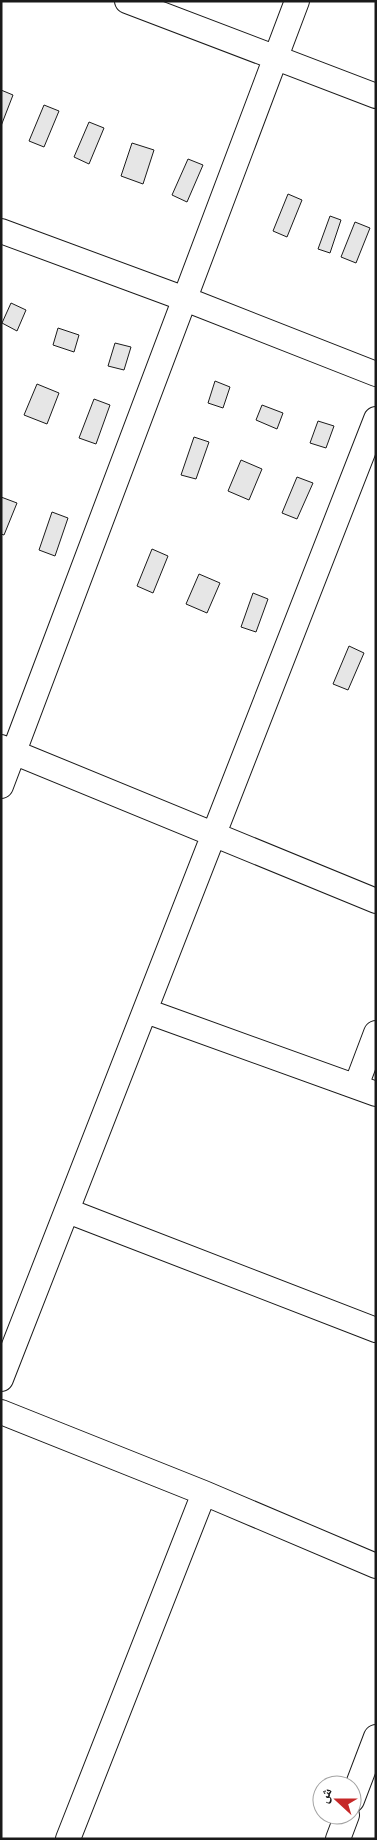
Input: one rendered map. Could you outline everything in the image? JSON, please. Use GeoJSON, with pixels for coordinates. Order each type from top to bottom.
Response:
{"type":"FeatureCollection","features":[{"type":"Feature","properties":{"kind":"street"},"geometry":{"type":"LineString","coordinates":[[127,1],[376,96]]}},
{"type":"Feature","properties":{"kind":"street"},"geometry":{"type":"LineString","coordinates":[[1,786],[8,749],[185,299],[297,1]]}},
{"type":"Feature","properties":{"kind":"street"},"geometry":{"type":"LineString","coordinates":[[1,230],[185,299],[376,374]]}},
{"type":"Feature","properties":{"kind":"street"},"geometry":{"type":"LineString","coordinates":[[1,1379],[68,1212],[376,419]]}},
{"type":"Feature","properties":{"kind":"street"},"geometry":{"type":"LineString","coordinates":[[8,749],[376,901]]}},
{"type":"Feature","properties":{"kind":"street"},"geometry":{"type":"LineString","coordinates":[[146,1011],[366,1090],[376,1033]]}},
{"type":"Feature","properties":{"kind":"street"},"geometry":{"type":"LineString","coordinates":[[68,1212],[376,1330]]}},
{"type":"Feature","properties":{"kind":"street"},"geometry":{"type":"LineString","coordinates":[[1,1412],[204,1493],[376,1566]]}},
{"type":"Feature","properties":{"kind":"street"},"geometry":{"type":"LineString","coordinates":[[68,1839],[204,1493]]}},
{"type":"Feature","properties":{"kind":"street"},"geometry":{"type":"LineString","coordinates":[[362,1775],[376,1737]]}},
{"type":"Feature","properties":{"kind":"street"},"geometry":{"type":"LineString","coordinates":[[338,1839],[343,1825]]}},
{"type":"Feature","properties":{"kind":"building"},"geometry":{"type":"Polygon","coordinates":[[[1,90],[13,95],[1,126],[1,90]]]}},
{"type":"Feature","properties":{"kind":"building"},"geometry":{"type":"Polygon","coordinates":[[[44,105],[59,111],[44,147],[29,141],[44,105]]]}},
{"type":"Feature","properties":{"kind":"building"},"geometry":{"type":"Polygon","coordinates":[[[89,122],[104,128],[89,164],[74,157],[89,122]]]}},
{"type":"Feature","properties":{"kind":"building"},"geometry":{"type":"Polygon","coordinates":[[[132,143],[154,150],[143,184],[121,176],[132,143]]]}},
{"type":"Feature","properties":{"kind":"building"},"geometry":{"type":"Polygon","coordinates":[[[188,159],[203,165],[187,202],[172,195],[188,159]]]}},
{"type":"Feature","properties":{"kind":"building"},"geometry":{"type":"Polygon","coordinates":[[[288,194],[302,200],[287,237],[273,231],[288,194]]]}},
{"type":"Feature","properties":{"kind":"building"},"geometry":{"type":"Polygon","coordinates":[[[330,216],[341,220],[330,253],[318,249],[330,216]]]}},
{"type":"Feature","properties":{"kind":"building"},"geometry":{"type":"Polygon","coordinates":[[[355,222],[370,228],[356,263],[341,257],[355,222]]]}},
{"type":"Feature","properties":{"kind":"building"},"geometry":{"type":"Polygon","coordinates":[[[11,303],[26,310],[17,331],[2,323],[11,303]]]}},
{"type":"Feature","properties":{"kind":"building"},"geometry":{"type":"Polygon","coordinates":[[[58,328],[79,335],[74,352],[53,345],[58,328]]]}},
{"type":"Feature","properties":{"kind":"building"},"geometry":{"type":"Polygon","coordinates":[[[115,343],[131,347],[124,370],[108,366],[115,343]]]}},
{"type":"Feature","properties":{"kind":"building"},"geometry":{"type":"Polygon","coordinates":[[[215,381],[230,387],[223,408],[208,403],[215,381]]]}},
{"type":"Feature","properties":{"kind":"building"},"geometry":{"type":"Polygon","coordinates":[[[37,384],[59,393],[47,424],[24,415],[37,384]]]}},
{"type":"Feature","properties":{"kind":"building"},"geometry":{"type":"Polygon","coordinates":[[[94,399],[110,405],[96,444],[79,438],[94,399]]]}},
{"type":"Feature","properties":{"kind":"building"},"geometry":{"type":"Polygon","coordinates":[[[262,405],[283,413],[277,429],[256,420],[262,405]]]}},
{"type":"Feature","properties":{"kind":"building"},"geometry":{"type":"Polygon","coordinates":[[[318,421],[334,426],[326,448],[310,443],[318,421]]]}},
{"type":"Feature","properties":{"kind":"building"},"geometry":{"type":"Polygon","coordinates":[[[194,437],[209,442],[196,479],[181,475],[194,437]]]}},
{"type":"Feature","properties":{"kind":"building"},"geometry":{"type":"Polygon","coordinates":[[[241,460],[262,469],[249,500],[228,491],[241,460]]]}},
{"type":"Feature","properties":{"kind":"building"},"geometry":{"type":"Polygon","coordinates":[[[297,477],[313,483],[297,519],[282,513],[297,477]]]}},
{"type":"Feature","properties":{"kind":"building"},"geometry":{"type":"Polygon","coordinates":[[[1,497],[17,503],[4,535],[1,534],[1,497]]]}},
{"type":"Feature","properties":{"kind":"building"},"geometry":{"type":"Polygon","coordinates":[[[52,512],[68,518],[55,556],[39,550],[52,512]]]}},
{"type":"Feature","properties":{"kind":"building"},"geometry":{"type":"Polygon","coordinates":[[[152,549],[168,556],[153,593],[137,586],[152,549]]]}},
{"type":"Feature","properties":{"kind":"building"},"geometry":{"type":"Polygon","coordinates":[[[199,574],[220,583],[207,613],[186,604],[199,574]]]}},
{"type":"Feature","properties":{"kind":"building"},"geometry":{"type":"Polygon","coordinates":[[[253,593],[268,599],[256,632],[241,627],[253,593]]]}},
{"type":"Feature","properties":{"kind":"building"},"geometry":{"type":"Polygon","coordinates":[[[349,646],[364,653],[348,690],[333,684],[349,646]]]}}]}
